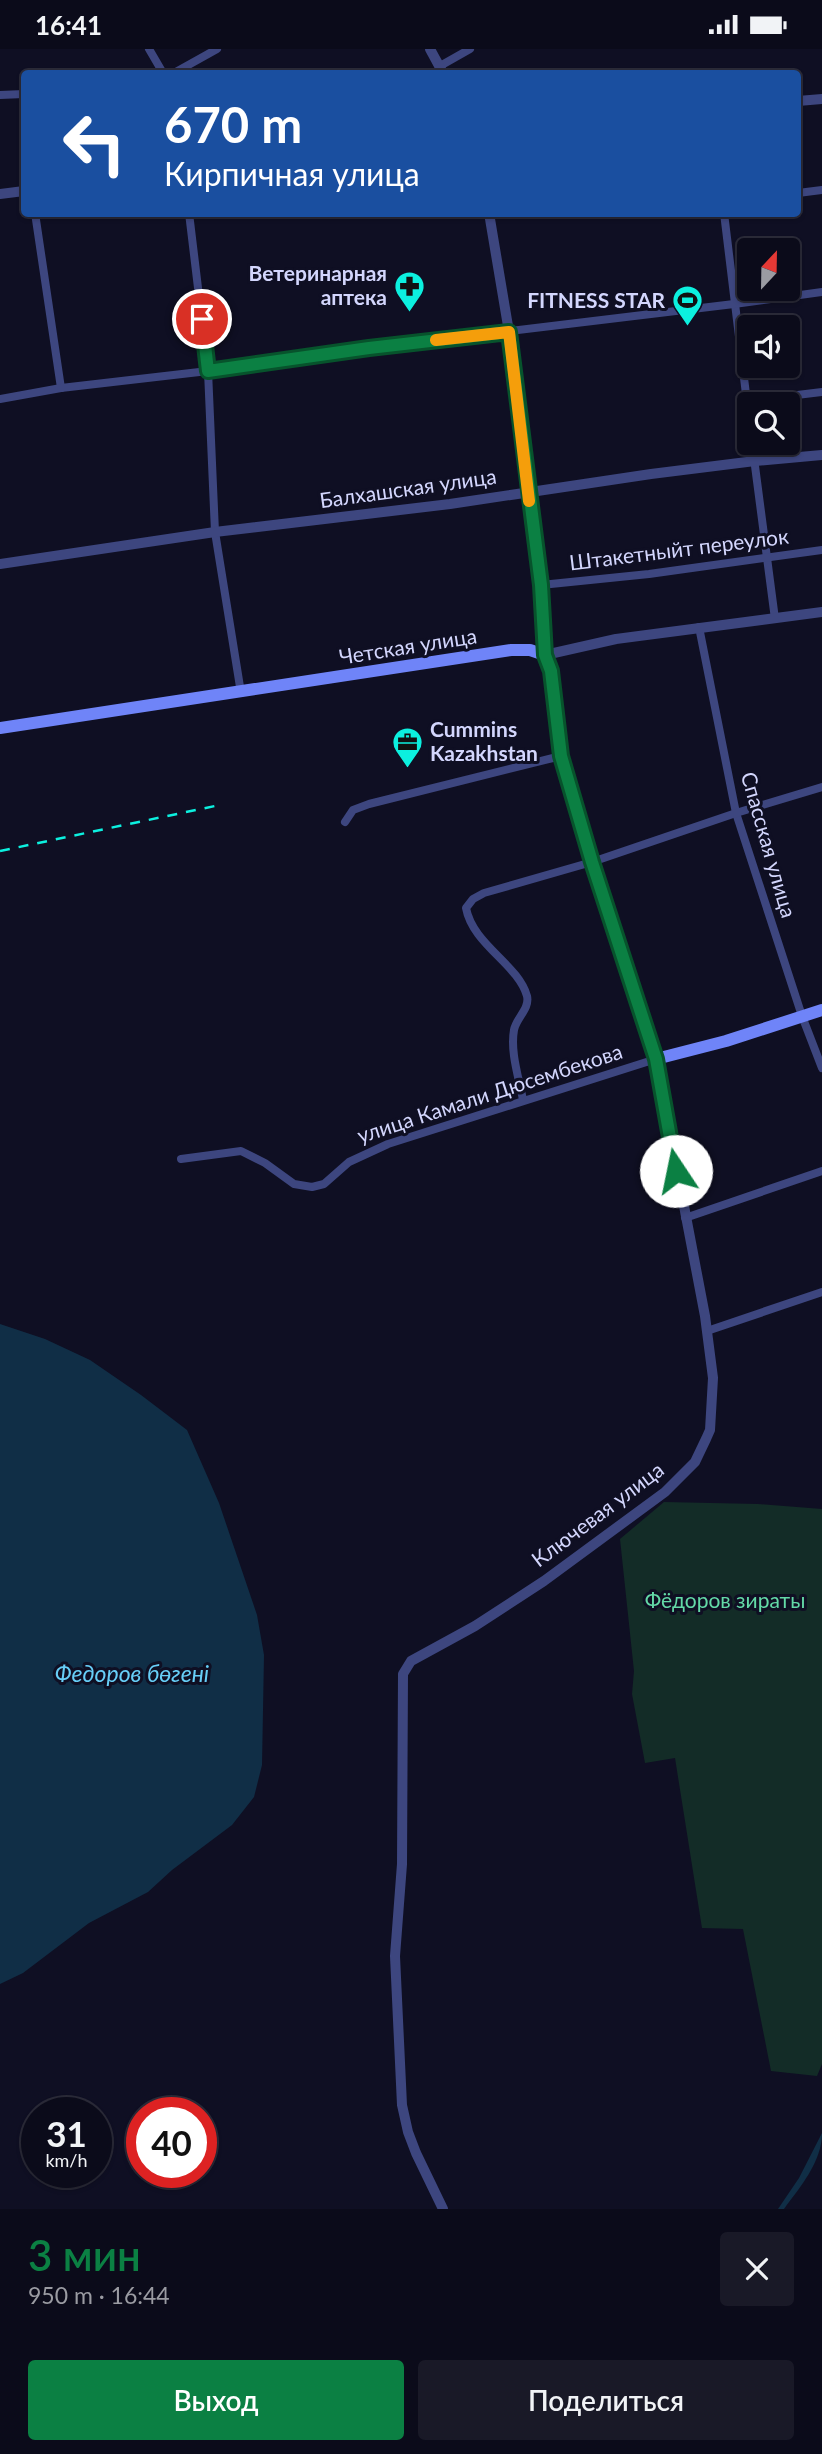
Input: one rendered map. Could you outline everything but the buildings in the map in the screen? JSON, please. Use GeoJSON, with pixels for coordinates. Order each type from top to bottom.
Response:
{"type":"FeatureCollection","features":[{"type":"Feature","properties":{"kind":"main road","name":"Четская улица"},"geometry":{"type":"LineString","coordinates":[[0,728],[511,650],[530,650],[545,655]]}},
{"type":"Feature","properties":{"kind":"main road","name":"Ключевая улица"},"geometry":{"type":"LineString","coordinates":[[545,655],[551,671],[561,756],[592,862],[656,1059]]}},
{"type":"Feature","properties":{"kind":"main road","name":"улица Камали Дюсембекова"},"geometry":{"type":"LineString","coordinates":[[656,1059],[822,1010]]}},
{"type":"Feature","properties":{"kind":"street"},"geometry":{"type":"LineString","coordinates":[[149,49],[161,70]]}},
{"type":"Feature","properties":{"kind":"street"},"geometry":{"type":"LineString","coordinates":[[180,70],[218,49]]}},
{"type":"Feature","properties":{"kind":"street"},"geometry":{"type":"LineString","coordinates":[[430,49],[441,70],[470,49]]}},
{"type":"Feature","properties":{"kind":"street"},"geometry":{"type":"LineString","coordinates":[[0,95],[21,94]]}},
{"type":"Feature","properties":{"kind":"street"},"geometry":{"type":"LineString","coordinates":[[801,101],[822,99]]}},
{"type":"Feature","properties":{"kind":"street"},"geometry":{"type":"LineString","coordinates":[[801,193],[822,190]]}},
{"type":"Feature","properties":{"kind":"street"},"geometry":{"type":"LineString","coordinates":[[0,194],[21,191]]}},
{"type":"Feature","properties":{"kind":"street"},"geometry":{"type":"LineString","coordinates":[[36,217],[61,388]]}},
{"type":"Feature","properties":{"kind":"street"},"geometry":{"type":"LineString","coordinates":[[189,217],[208,371],[215,532],[241,693]]}},
{"type":"Feature","properties":{"kind":"street","name":"Ключевая улица"},"geometry":{"type":"LineString","coordinates":[[490,217],[509,332],[541,585],[545,655]]}},
{"type":"Feature","properties":{"kind":"street"},"geometry":{"type":"LineString","coordinates":[[724,217],[746,392]]}},
{"type":"Feature","properties":{"kind":"street"},"geometry":{"type":"LineString","coordinates":[[0,399],[61,388],[822,292]]}},
{"type":"Feature","properties":{"kind":"street"},"geometry":{"type":"LineString","coordinates":[[800,395],[822,392]]}},
{"type":"Feature","properties":{"kind":"street"},"geometry":{"type":"LineString","coordinates":[[754,455],[775,618]]}},
{"type":"Feature","properties":{"kind":"street","name":"Балхашская улица"},"geometry":{"type":"LineString","coordinates":[[0,564],[215,532],[368,516],[755,461],[822,456]]}},
{"type":"Feature","properties":{"kind":"street","name":"Штакетныйт переулок"},"geometry":{"type":"LineString","coordinates":[[541,585],[649,574],[822,550]]}},
{"type":"Feature","properties":{"kind":"street","name":"Четская улица"},"geometry":{"type":"LineString","coordinates":[[545,655],[616,639],[822,612]]}},
{"type":"Feature","properties":{"kind":"street","name":"Спасская улица"},"geometry":{"type":"LineString","coordinates":[[699,627],[736,813],[802,1016],[822,1068]]}},
{"type":"Feature","properties":{"kind":"street"},"geometry":{"type":"LineString","coordinates":[[345,823],[353,810],[369,804],[561,756]]}},
{"type":"Feature","properties":{"kind":"street"},"geometry":{"type":"LineString","coordinates":[[523,1100],[513,1046],[514,1028],[527,1004],[526,994],[520,982],[468,919],[466,908],[473,899],[484,893],[592,862],[822,787]]}},
{"type":"Feature","properties":{"kind":"street","name":"Ключевая улица"},"geometry":{"type":"LineString","coordinates":[[443,2209],[416,2153],[402,2105],[395,1956],[402,1864],[403,1674],[411,1661],[475,1626],[544,1581],[665,1492],[695,1462],[710,1430],[713,1378],[707,1331],[656,1059]]}},
{"type":"Feature","properties":{"kind":"street","name":"улица Камали Дюсембекова"},"geometry":{"type":"LineString","coordinates":[[181,1159],[241,1151],[265,1163],[294,1184],[312,1187],[324,1184],[349,1162],[388,1144],[656,1059]]}},
{"type":"Feature","properties":{"kind":"street"},"geometry":{"type":"LineString","coordinates":[[685,1218],[822,1171]]}},
{"type":"Feature","properties":{"kind":"street"},"geometry":{"type":"LineString","coordinates":[[707,1331],[822,1292]]}},
{"type":"Feature","properties":{"kind":"green space","name":"Фёдоров зираты"},"geometry":{"type":"Polygon","coordinates":[[[664,1502],[758,1504],[822,1509],[822,2064],[817,2076],[771,2071],[743,1929],[702,1928],[675,1758],[645,1763],[632,1694],[634,1671],[620,1539],[664,1502]]]}},
{"type":"Feature","properties":{"kind":"water","name":"Федоров бөгені"},"geometry":{"type":"Polygon","coordinates":[[[0,1324],[45,1339],[90,1360],[187,1430],[219,1503],[257,1615],[264,1655],[262,1765],[254,1797],[232,1825],[172,1870],[148,1892],[89,1923],[23,1973],[0,1984],[0,1324]]]}},
{"type":"Feature","properties":{"kind":"water"},"geometry":{"type":"Polygon","coordinates":[[[822,2133],[818,2154],[809,2174],[784,2209],[778,2209],[799,2178],[822,2133]]]}},
{"type":"Feature","properties":{"kind":"railway"},"geometry":{"type":"LineString","coordinates":[[0,851],[215,806]]}},
{"type":"Feature","properties":{"kind":"slow traffic"},"geometry":{"type":"LineString","coordinates":[[436,340],[509,332],[529,501]]}},
{"type":"Feature","properties":{"kind":"place","name":"Ветеринарная аптека"},"geometry":{"type":"Point","coordinates":[410,313]}},
{"type":"Feature","properties":{"kind":"place","name":"FITNESS STAR"},"geometry":{"type":"Point","coordinates":[688,328]}},
{"type":"Feature","properties":{"kind":"place","name":"Cummins Kazakhstan"},"geometry":{"type":"Point","coordinates":[407,769]}},
{"type":"Feature","properties":{"kind":"route"},"geometry":{"type":"LineString","coordinates":[[202,319],[208,371],[369,348],[509,332],[541,585],[545,655],[551,671],[561,756],[592,862],[656,1059],[676,1171]]}}]}
